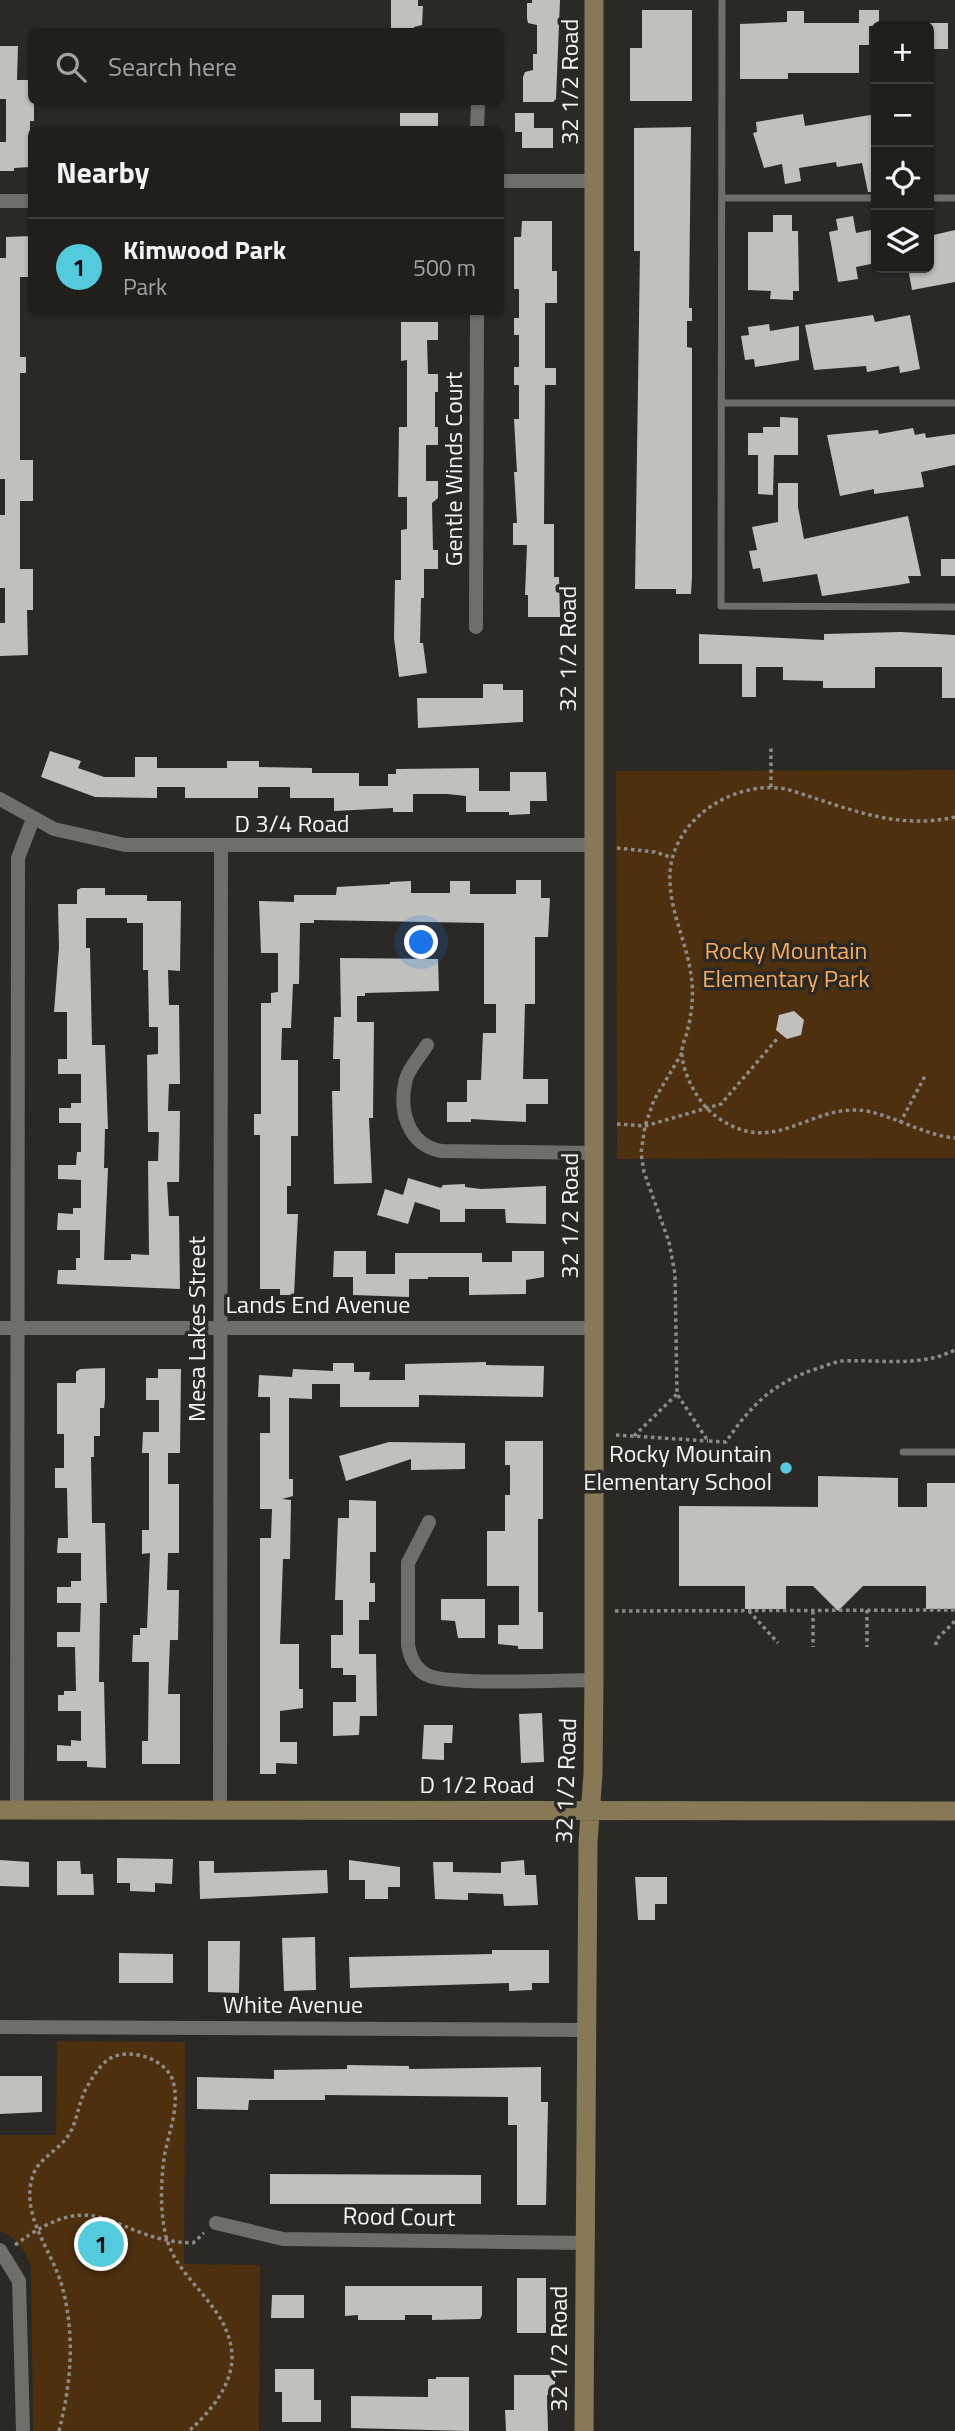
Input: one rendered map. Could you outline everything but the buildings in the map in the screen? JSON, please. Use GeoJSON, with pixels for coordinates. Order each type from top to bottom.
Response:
{"type":"FeatureCollection","features":[{"type":"Feature","properties":{"kind":"street","name":"32 1/2 Road"},"geometry":{"type":"LineString","coordinates":[[584,2431],[586,2030],[594,1680],[594,0]]}},
{"type":"Feature","properties":{"kind":"street"},"geometry":{"type":"LineString","coordinates":[[477,126],[478,105]]}},
{"type":"Feature","properties":{"kind":"street"},"geometry":{"type":"LineString","coordinates":[[504,181],[594,181]]}},
{"type":"Feature","properties":{"kind":"street"},"geometry":{"type":"LineString","coordinates":[[0,201],[28,201]]}},
{"type":"Feature","properties":{"kind":"street","name":"Gentle Winds Court"},"geometry":{"type":"LineString","coordinates":[[476,627],[477,315]]}},
{"type":"Feature","properties":{"kind":"street","name":"D 3/4 Road"},"geometry":{"type":"LineString","coordinates":[[0,799],[33,820],[101,842],[221,847],[595,845]]}},
{"type":"Feature","properties":{"kind":"street"},"geometry":{"type":"LineString","coordinates":[[9,1810],[18,1328],[18,858],[33,820]]}},
{"type":"Feature","properties":{"kind":"street","name":"Mesa Lakes Street"},"geometry":{"type":"LineString","coordinates":[[220,1811],[221,847]]}},
{"type":"Feature","properties":{"kind":"street"},"geometry":{"type":"LineString","coordinates":[[427,1045],[406,1079],[407,1124],[423,1146],[440,1152],[595,1153]]}},
{"type":"Feature","properties":{"kind":"street","name":"Lands End Avenue"},"geometry":{"type":"LineString","coordinates":[[0,1328],[595,1328]]}},
{"type":"Feature","properties":{"kind":"street"},"geometry":{"type":"LineString","coordinates":[[429,1522],[408,1563],[409,1654],[420,1670],[446,1680],[594,1680]]}},
{"type":"Feature","properties":{"kind":"street","name":"D 1/2 Road"},"geometry":{"type":"LineString","coordinates":[[9,1810],[955,1811]]}},
{"type":"Feature","properties":{"kind":"street","name":"White Avenue"},"geometry":{"type":"LineString","coordinates":[[0,2027],[586,2030]]}},
{"type":"Feature","properties":{"kind":"street","name":"Rood Court"},"geometry":{"type":"LineString","coordinates":[[216,2223],[283,2239],[584,2243]]}},
{"type":"Feature","properties":{"kind":"street"},"geometry":{"type":"LineString","coordinates":[[1,2252],[19,2281],[23,2431]]}},
{"type":"Feature","properties":{"kind":"lane"},"geometry":{"type":"LineString","coordinates":[[722,0],[721,606],[955,607]]}},
{"type":"Feature","properties":{"kind":"lane"},"geometry":{"type":"LineString","coordinates":[[722,198],[871,198]]}},
{"type":"Feature","properties":{"kind":"lane"},"geometry":{"type":"LineString","coordinates":[[934,198],[955,198]]}},
{"type":"Feature","properties":{"kind":"lane"},"geometry":{"type":"LineString","coordinates":[[721,403],[955,403]]}},
{"type":"Feature","properties":{"kind":"lane"},"geometry":{"type":"LineString","coordinates":[[903,1452],[955,1452]]}},
{"type":"Feature","properties":{"kind":"path"},"geometry":{"type":"LineString","coordinates":[[771,746],[771,787]]}},
{"type":"Feature","properties":{"kind":"path"},"geometry":{"type":"LineString","coordinates":[[708,1441],[677,1394],[675,1274],[669,1242],[644,1172],[641,1153],[645,1126],[654,1100],[682,1053],[688,1028],[692,978],[672,901],[670,857],[695,820],[715,804],[739,793],[771,787],[895,822],[918,823],[955,817]]}},
{"type":"Feature","properties":{"kind":"path"},"geometry":{"type":"LineString","coordinates":[[617,848],[655,852],[670,857]]}},
{"type":"Feature","properties":{"kind":"path"},"geometry":{"type":"LineString","coordinates":[[617,1124],[645,1126],[720,1104],[777,1039]]}},
{"type":"Feature","properties":{"kind":"path"},"geometry":{"type":"LineString","coordinates":[[682,1053],[692,1087],[707,1110],[734,1127],[758,1133],[780,1133],[840,1112],[860,1110],[939,1136],[955,1138]]}},
{"type":"Feature","properties":{"kind":"path"},"geometry":{"type":"LineString","coordinates":[[900,1123],[925,1076]]}},
{"type":"Feature","properties":{"kind":"path"},"geometry":{"type":"LineString","coordinates":[[616,1435],[726,1442],[748,1409],[771,1389],[803,1373],[840,1361],[910,1363],[955,1350]]}},
{"type":"Feature","properties":{"kind":"path"},"geometry":{"type":"LineString","coordinates":[[634,1436],[677,1394]]}},
{"type":"Feature","properties":{"kind":"path"},"geometry":{"type":"LineString","coordinates":[[867,1610],[867,1647]]}},
{"type":"Feature","properties":{"kind":"path"},"geometry":{"type":"LineString","coordinates":[[615,1611],[955,1610]]}},
{"type":"Feature","properties":{"kind":"path"},"geometry":{"type":"LineString","coordinates":[[748,1611],[778,1643]]}},
{"type":"Feature","properties":{"kind":"path"},"geometry":{"type":"LineString","coordinates":[[813,1611],[813,1647]]}},
{"type":"Feature","properties":{"kind":"path"},"geometry":{"type":"LineString","coordinates":[[936,1645],[936,1640],[955,1621]]}},
{"type":"Feature","properties":{"kind":"path"},"geometry":{"type":"LineString","coordinates":[[59,2431],[67,2400],[71,2361],[69,2323],[62,2288],[37,2228],[30,2200],[33,2174],[67,2138],[85,2091],[98,2069],[113,2057],[132,2053],[149,2057],[163,2067],[174,2082],[176,2102],[161,2188],[165,2234],[176,2262],[215,2309],[228,2334],[232,2356],[228,2381],[215,2402],[189,2431]]}},
{"type":"Feature","properties":{"kind":"path"},"geometry":{"type":"LineString","coordinates":[[1,2252],[37,2228],[72,2214],[91,2214],[169,2242],[193,2243],[216,2223]]}},
{"type":"Feature","properties":{"kind":"green space","name":"Rocky Mountain Elementary Park"},"geometry":{"type":"Polygon","coordinates":[[[955,770],[955,1158],[617,1159],[616,771],[955,770]]]}},
{"type":"Feature","properties":{"kind":"green space"},"geometry":{"type":"Polygon","coordinates":[[[57,2041],[185,2042],[184,2264],[260,2265],[259,2431],[33,2431],[31,2268],[20,2245],[0,2231],[0,2135],[56,2135],[57,2041]]]}},
{"type":"Feature","properties":{"kind":"place","name":"Rocky Mountain Elementary School"},"geometry":{"type":"Point","coordinates":[786,1468]}},
{"type":"Feature","properties":{"kind":"place","name":"Kimwood Park"},"geometry":{"type":"Point","coordinates":[101,2244]}}]}
